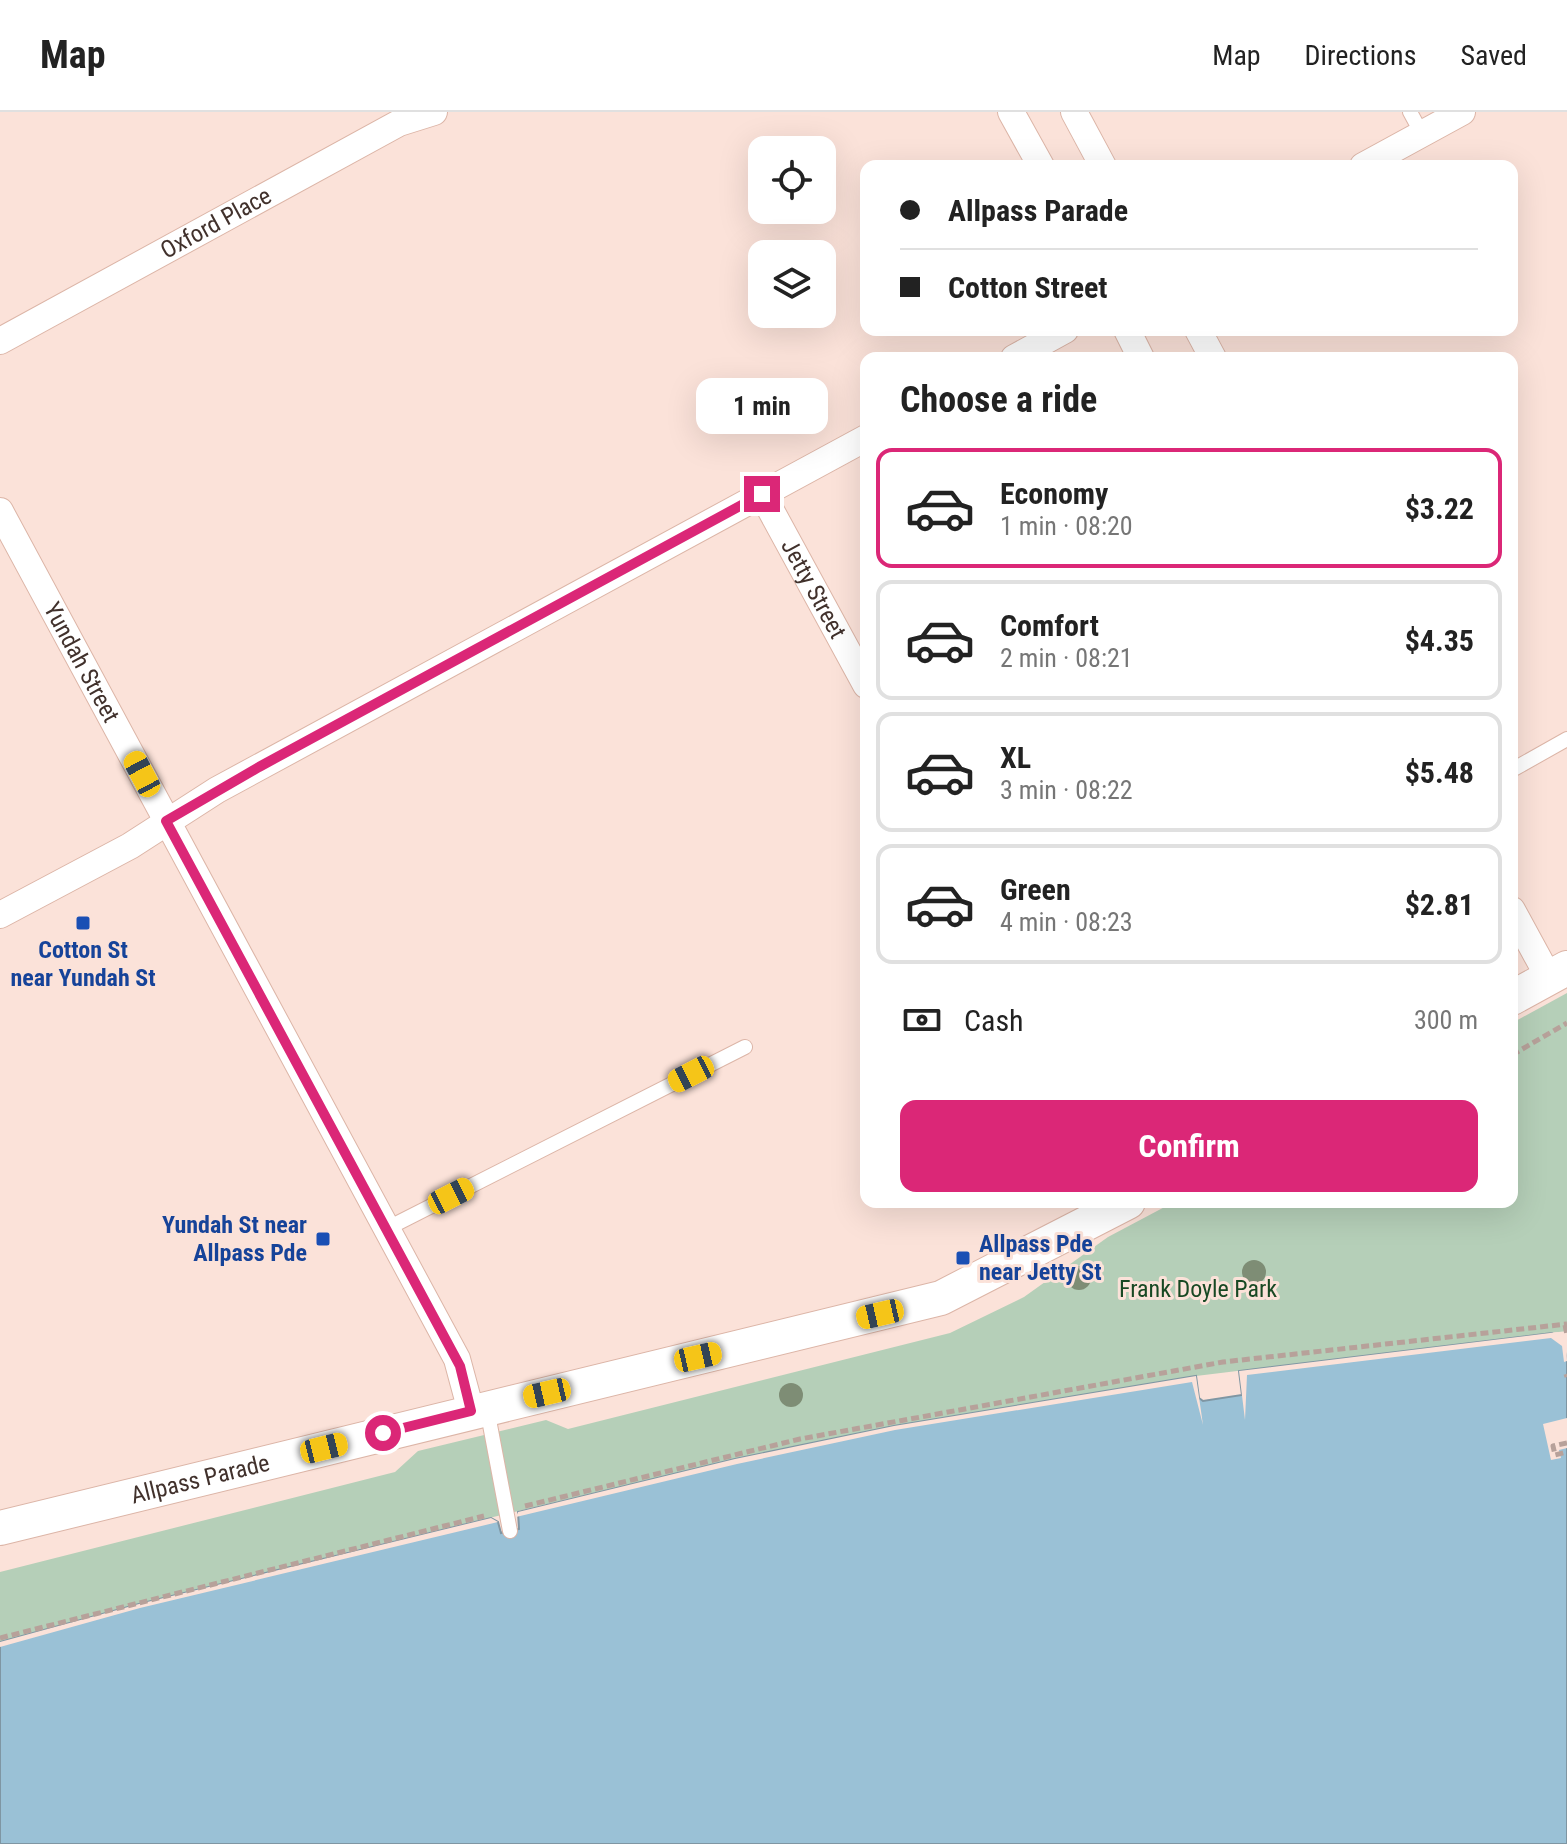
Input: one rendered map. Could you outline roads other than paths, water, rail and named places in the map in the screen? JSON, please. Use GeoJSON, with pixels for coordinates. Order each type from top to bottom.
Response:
{"type":"FeatureCollection","features":[{"type":"Feature","properties":{"kind":"street","name":"Oxford Place"},"geometry":{"type":"LineString","coordinates":[[0,341],[399,123],[434,112]]}},
{"type":"Feature","properties":{"kind":"street"},"geometry":{"type":"LineString","coordinates":[[1011,112],[1038,160]]}},
{"type":"Feature","properties":{"kind":"street"},"geometry":{"type":"LineString","coordinates":[[1074,112],[1100,160]]}},
{"type":"Feature","properties":{"kind":"street"},"geometry":{"type":"LineString","coordinates":[[1370,160],[1416,123],[1462,112]]}},
{"type":"Feature","properties":{"kind":"street"},"geometry":{"type":"LineString","coordinates":[[1025,352],[1054,336]]}},
{"type":"Feature","properties":{"kind":"street"},"geometry":{"type":"LineString","coordinates":[[0,915],[107,859],[259,767],[860,441]]}},
{"type":"Feature","properties":{"kind":"street","name":"Jetty Street"},"geometry":{"type":"LineString","coordinates":[[762,494],[860,674]]}},
{"type":"Feature","properties":{"kind":"street","name":"Yundah Street"},"geometry":{"type":"LineString","coordinates":[[0,511],[457,1359],[479,1409]]}},
{"type":"Feature","properties":{"kind":"street"},"geometry":{"type":"LineString","coordinates":[[1518,918],[1558,973],[1518,995]]}},
{"type":"Feature","properties":{"kind":"street","name":"Allpass Parade"},"geometry":{"type":"LineString","coordinates":[[0,1528],[941,1298],[1116,1208]]}},
{"type":"Feature","properties":{"kind":"lane"},"geometry":{"type":"LineString","coordinates":[[1518,767],[1567,739]]}},
{"type":"Feature","properties":{"kind":"lane"},"geometry":{"type":"LineString","coordinates":[[386,1229],[745,1047]]}},
{"type":"Feature","properties":{"kind":"lane"},"geometry":{"type":"LineString","coordinates":[[479,1409],[510,1531]]}},
{"type":"Feature","properties":{"kind":"water"},"geometry":{"type":"Polygon","coordinates":[[[1552,1333],[1562,1340],[1567,1360],[1567,1844],[0,1844],[0,1642],[139,1604],[491,1518],[498,1522],[501,1533],[519,1529],[518,1512],[735,1459],[894,1426],[1196,1376],[1199,1398],[1203,1401],[1242,1395],[1239,1371],[1552,1333]]]}},
{"type":"Feature","properties":{"kind":"place","name":"Cotton St near Yundah St"},"geometry":{"type":"Point","coordinates":[83,923]}},
{"type":"Feature","properties":{"kind":"place","name":"Yundah St near Allpass Pde"},"geometry":{"type":"Point","coordinates":[323,1239]}},
{"type":"Feature","properties":{"kind":"place","name":"Allpass Pde near Jetty St"},"geometry":{"type":"Point","coordinates":[963,1258]}},
{"type":"Feature","properties":{"kind":"park label","name":"Frank Doyle Park"},"geometry":{"type":"Point","coordinates":[1198,1289]}}]}
